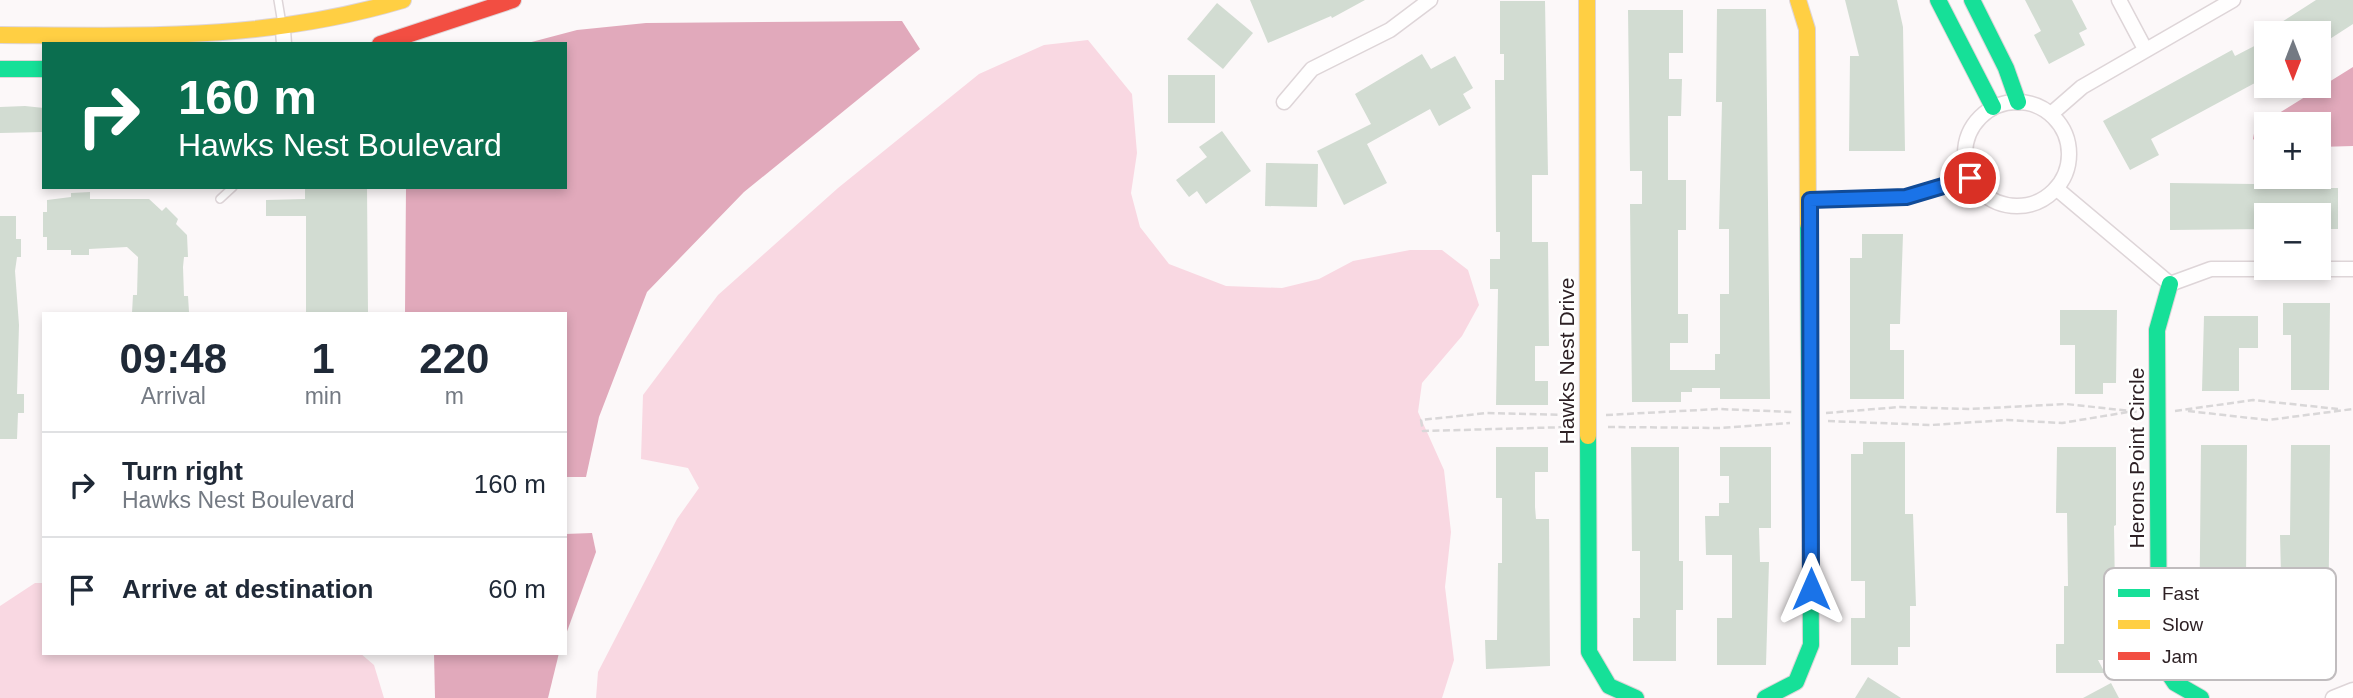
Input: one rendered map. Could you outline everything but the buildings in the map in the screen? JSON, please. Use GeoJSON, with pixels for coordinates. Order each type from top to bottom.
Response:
{"type":"FeatureCollection","features":[{"type":"Feature","properties":{"kind":"street"},"geometry":{"type":"LineString","coordinates":[[0,35],[283,37],[403,0]]}},
{"type":"Feature","properties":{"kind":"street"},"geometry":{"type":"LineString","coordinates":[[386,42],[513,0]]}},
{"type":"Feature","properties":{"kind":"street"},"geometry":{"type":"LineString","coordinates":[[1284,102],[1312,69],[1391,30],[1430,0]]}},
{"type":"Feature","properties":{"kind":"street","name":"Hawks Nest Drive"},"geometry":{"type":"LineString","coordinates":[[1587,0],[1589,652],[1609,686],[1636,698]]}},
{"type":"Feature","properties":{"kind":"street"},"geometry":{"type":"LineString","coordinates":[[1765,698],[1796,682],[1811,645],[1807,29],[1798,0]]}},
{"type":"Feature","properties":{"kind":"street"},"geometry":{"type":"LineString","coordinates":[[1938,0],[1993,107]]}},
{"type":"Feature","properties":{"kind":"street"},"geometry":{"type":"LineString","coordinates":[[1972,0],[2006,68],[2018,102]]}},
{"type":"Feature","properties":{"kind":"street"},"geometry":{"type":"LineString","coordinates":[[2119,0],[2145,50]]}},
{"type":"Feature","properties":{"kind":"street"},"geometry":{"type":"LineString","coordinates":[[2052,114],[2082,87],[2233,0]]}},
{"type":"Feature","properties":{"kind":"street"},"geometry":{"type":"LineString","coordinates":[[0,69],[42,69]]}},
{"type":"Feature","properties":{"kind":"street"},"geometry":{"type":"LineString","coordinates":[[2018,102],[2030,103],[2052,114],[2064,131],[2070,150],[2067,171],[2057,189],[2040,202],[2021,207],[2000,204],[1982,194],[1970,178],[1965,162],[1967,138],[1980,117],[1993,107],[2018,102]]}},
{"type":"Feature","properties":{"kind":"street"},"geometry":{"type":"LineString","coordinates":[[1810,200],[1906,197],[1970,178]]}},
{"type":"Feature","properties":{"kind":"street"},"geometry":{"type":"LineString","coordinates":[[2057,189],[2170,284],[2211,269],[2353,269]]}},
{"type":"Feature","properties":{"kind":"street","name":"Herons Point Circle"},"geometry":{"type":"LineString","coordinates":[[2158,568],[2157,330],[2170,284]]}},
{"type":"Feature","properties":{"kind":"street","name":"Herons Point Circle"},"geometry":{"type":"LineString","coordinates":[[2173,680],[2201,698]]}},
{"type":"Feature","properties":{"kind":"street"},"geometry":{"type":"LineString","coordinates":[[2333,698],[2353,690]]}},
{"type":"Feature","properties":{"kind":"lane"},"geometry":{"type":"LineString","coordinates":[[278,0],[283,37]]}},
{"type":"Feature","properties":{"kind":"lane"},"geometry":{"type":"LineString","coordinates":[[220,199],[231,189]]}},
{"type":"Feature","properties":{"kind":"path"},"geometry":{"type":"LineString","coordinates":[[2338,409],[2253,400],[2185,411],[2215,417],[2268,420],[2353,408]]}},
{"type":"Feature","properties":{"kind":"path"},"geometry":{"type":"LineString","coordinates":[[1811,417],[1719,409],[1588,421],[1423,431],[1421,420],[1487,413],[1588,421],[1721,428],[1811,417],[1900,407],[1970,409],[2066,404],[2128,412],[2062,422],[1995,421],[1931,425],[1811,417]]}},
{"type":"Feature","properties":{"kind":"shaded area"},"geometry":{"type":"Polygon","coordinates":[[[902,21],[920,49],[744,192],[647,292],[599,417],[586,477],[567,477],[567,312],[405,312],[406,189],[567,189],[567,42],[532,42],[577,30],[646,23],[902,21]]]}},
{"type":"Feature","properties":{"kind":"shaded area"},"geometry":{"type":"Polygon","coordinates":[[[1088,40],[1132,94],[1137,153],[1131,193],[1140,227],[1169,264],[1226,286],[1282,288],[1319,279],[1353,261],[1410,250],[1442,250],[1468,270],[1479,305],[1462,336],[1422,383],[1418,412],[1444,470],[1451,532],[1445,587],[1454,660],[1442,698],[596,698],[598,672],[677,519],[699,488],[688,468],[641,459],[643,395],[718,295],[838,188],[979,74],[1044,45],[1088,40]]]}},
{"type":"Feature","properties":{"kind":"shaded area"},"geometry":{"type":"Polygon","coordinates":[[[2353,67],[2353,146],[2331,147],[2331,112],[2281,112],[2303,98],[2331,98],[2331,81],[2353,67]]]}},
{"type":"Feature","properties":{"kind":"shaded area"},"geometry":{"type":"Polygon","coordinates":[[[592,533],[596,552],[567,632],[567,534],[592,533]]]}},
{"type":"Feature","properties":{"kind":"shaded area"},"geometry":{"type":"Polygon","coordinates":[[[35,583],[42,583],[42,655],[362,655],[374,665],[384,698],[0,698],[0,606],[35,583]]]}},
{"type":"Feature","properties":{"kind":"shaded area"},"geometry":{"type":"Polygon","coordinates":[[[434,655],[559,655],[548,698],[435,698],[434,655]]]}},
{"type":"Feature","properties":{"kind":"traffic: fast"},"geometry":{"type":"LineString","coordinates":[[1938,0],[1993,107]]}},
{"type":"Feature","properties":{"kind":"traffic: fast"},"geometry":{"type":"LineString","coordinates":[[1972,0],[2006,68],[2018,102]]}},
{"type":"Feature","properties":{"kind":"traffic: fast"},"geometry":{"type":"LineString","coordinates":[[0,69],[42,69]]}},
{"type":"Feature","properties":{"kind":"traffic: fast"},"geometry":{"type":"LineString","coordinates":[[1765,698],[1796,682],[1811,645],[1808,224]]}},
{"type":"Feature","properties":{"kind":"traffic: fast"},"geometry":{"type":"LineString","coordinates":[[2158,568],[2157,330],[2170,284]]}},
{"type":"Feature","properties":{"kind":"traffic: fast"},"geometry":{"type":"LineString","coordinates":[[1588,436],[1589,652],[1609,686],[1636,698]]}},
{"type":"Feature","properties":{"kind":"traffic: fast"},"geometry":{"type":"LineString","coordinates":[[2173,680],[2201,698]]}},
{"type":"Feature","properties":{"kind":"traffic: slow"},"geometry":{"type":"LineString","coordinates":[[0,35],[153,35],[252,29],[302,23],[403,0]]}},
{"type":"Feature","properties":{"kind":"traffic: slow"},"geometry":{"type":"LineString","coordinates":[[1587,0],[1588,436]]}},
{"type":"Feature","properties":{"kind":"traffic: slow"},"geometry":{"type":"LineString","coordinates":[[1798,0],[1807,29],[1808,224]]}},
{"type":"Feature","properties":{"kind":"traffic: jam"},"geometry":{"type":"LineString","coordinates":[[386,42],[513,0]]}},
{"type":"Feature","properties":{"kind":"route"},"geometry":{"type":"LineString","coordinates":[[1811,589],[1810,200],[1906,197],[1970,178]]}}]}
